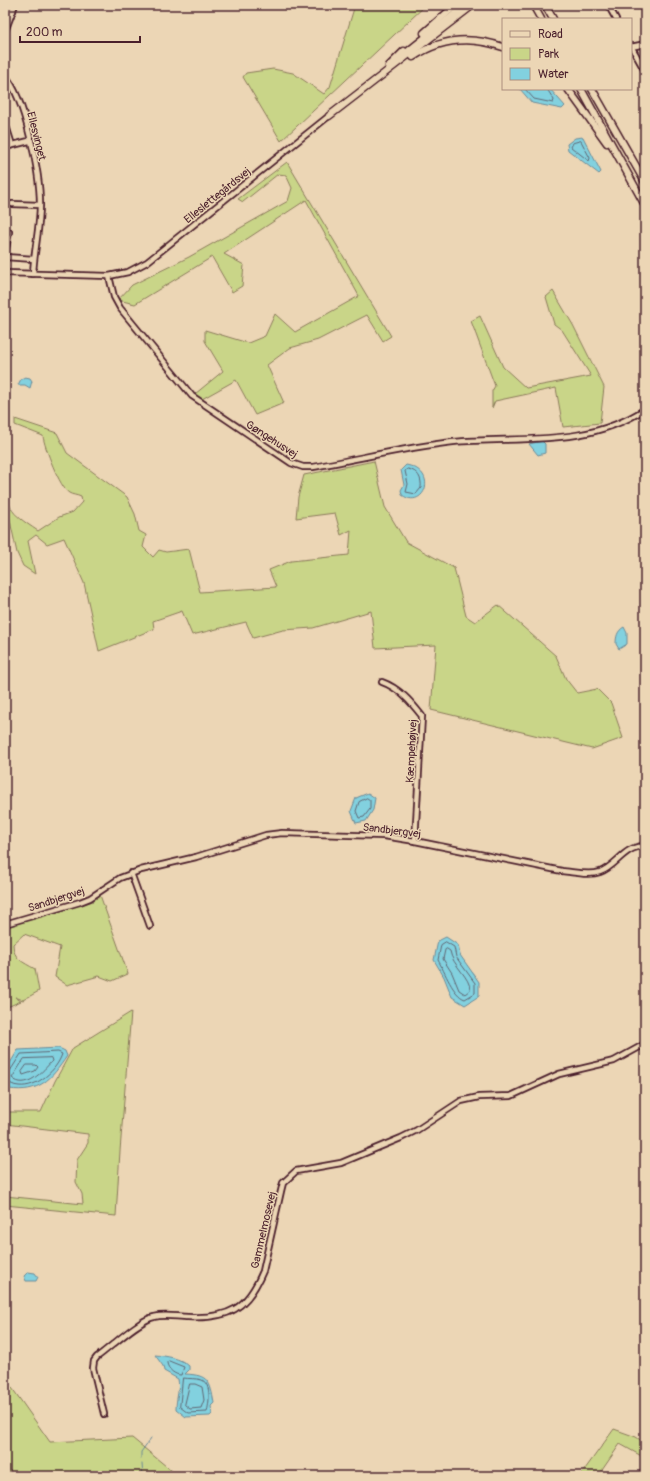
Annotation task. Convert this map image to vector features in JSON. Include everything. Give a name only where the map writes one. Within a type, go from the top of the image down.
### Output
[{"type":"highway","points":[[389,66],[396,58],[456,5]]},
{"type":"highway","points":[[329,116],[466,5]]},
{"type":"highway","points":[[329,116],[373,84],[473,5]]},
{"type":"highway","points":[[533,5],[540,18]]},
{"type":"highway","points":[[545,5],[552,18]]},
{"type":"highway","points":[[373,84],[420,53],[440,44],[465,40],[478,40],[502,47]]},
{"type":"highway","points":[[569,90],[618,158]]},
{"type":"highway","points":[[582,90],[645,205]]},
{"type":"highway","points":[[593,90],[645,182]]},
{"type":"street","points":[[5,30],[15,5]]},
{"type":"street","points":[[608,5],[615,18]]},
{"type":"street","points":[[5,7],[13,11]]},
{"type":"street","points":[[632,47],[645,44]]},
{"type":"street","points":[[632,49],[645,71]]},
{"type":"street","name":"Ellesvinget","points":[[5,76],[13,86],[19,100],[30,141],[38,182],[40,205],[33,274]]},
{"type":"street","name":"Elleslettegårdsvej","points":[[109,276],[135,269],[152,258],[329,116]]},
{"type":"street","points":[[5,127],[12,146]]},
{"type":"street","points":[[5,148],[30,141]]},
{"type":"street","points":[[12,204],[40,205]]},
{"type":"street","points":[[5,254],[9,232]]},
{"type":"street","points":[[5,257],[34,259]]},
{"type":"street","points":[[5,273],[109,276]]},
{"type":"street","name":"Gøngehusvej","points":[[109,276],[114,297],[120,308],[192,396],[291,463],[302,467],[313,467],[453,442],[579,436],[611,427],[645,409]]},
{"type":"street","name":"Kæmpehøjvej","points":[[382,682],[390,685],[408,699],[422,716],[415,841]]},
{"type":"street","name":"Sandbjergvej","points":[[5,924],[80,902],[131,873],[196,857],[271,834],[346,834],[415,841],[562,871],[587,873],[600,872],[626,852],[636,847],[645,846]]},
{"type":"street","points":[[131,873],[150,926]]},
{"type":"street","name":"Gammelmosevej","points":[[104,1414],[93,1368],[94,1361],[97,1357],[147,1319],[162,1316],[197,1318],[236,1310],[246,1301],[263,1270],[283,1183],[296,1171],[341,1163],[401,1138],[417,1130],[461,1101],[479,1097],[511,1096],[559,1074],[614,1061],[645,1044]]},
{"type":"green space","points":[[355,5],[426,5],[281,141],[243,77],[246,73],[273,69],[293,73],[324,94],[330,87]]},
{"type":"green space","points":[[287,162],[391,336],[383,341],[367,315],[318,340],[290,348],[267,365],[284,403],[255,415],[236,380],[202,399],[195,394],[223,371],[205,341],[205,330],[248,343],[265,336],[275,314],[295,332],[359,296],[306,200],[224,254],[244,265],[242,286],[232,292],[212,257],[135,304],[118,300],[132,285],[189,257],[288,201],[292,188],[286,175],[278,174],[243,202],[238,199]]},
{"type":"green space","points":[[553,291],[573,325],[604,387],[600,423],[563,427],[556,388],[495,401],[492,408],[492,391],[495,386],[471,321],[480,316],[503,367],[526,388],[591,376],[562,330],[554,324],[546,297]]},
{"type":"green space","points":[[15,419],[57,433],[67,453],[127,497],[135,514],[139,531],[146,535],[143,547],[153,557],[159,550],[166,552],[189,549],[200,592],[276,587],[269,570],[291,561],[349,555],[351,530],[341,535],[335,513],[296,518],[298,497],[304,475],[374,461],[385,507],[406,542],[454,568],[466,616],[475,622],[498,605],[556,656],[566,679],[577,693],[597,689],[611,703],[623,738],[592,749],[431,710],[436,645],[375,648],[371,611],[313,628],[283,630],[253,638],[246,622],[192,635],[182,611],[153,621],[154,629],[99,651],[84,583],[64,538],[47,544],[36,535],[28,541],[35,574],[23,566],[17,553],[9,516],[5,512],[5,472],[7,472],[8,502],[11,508],[20,519],[38,531],[59,517],[73,512],[82,502],[81,497],[65,490],[49,457],[43,436],[15,425]]},
{"type":"green space","points":[[100,895],[128,974],[112,981],[99,976],[67,985],[55,977],[60,947],[24,934],[13,944],[13,949],[20,960],[35,969],[39,991],[23,1000],[15,997],[21,1001],[5,1008],[5,927],[93,901]]},
{"type":"green space","points":[[131,1012],[116,1216],[5,1205],[5,1196],[83,1204],[82,1194],[76,1182],[77,1160],[88,1143],[88,1134],[5,1124],[5,1112],[41,1112],[55,1081],[73,1048]]},
{"type":"green space","points":[[5,1378],[50,1442],[132,1438],[178,1476],[5,1476]]},
{"type":"green space","points":[[614,1429],[636,1437],[645,1443],[645,1458],[620,1444],[598,1476],[580,1476]]},
{"type":"water","points":[[521,90],[551,90],[565,106],[562,109],[532,103]]},
{"type":"water","points":[[583,137],[601,172],[599,174],[568,150],[567,144],[575,138]]},
{"type":"water","points":[[25,377],[30,378],[32,381],[30,388],[25,385],[18,385],[21,379]]},
{"type":"water","points":[[542,441],[545,444],[545,453],[538,455],[529,444]]},
{"type":"water","points":[[406,465],[423,474],[425,488],[422,494],[417,498],[410,499],[402,495],[401,490],[404,485],[401,470]]},
{"type":"water","points":[[624,627],[627,633],[627,644],[619,649],[616,644],[618,632]]},
{"type":"water","points":[[368,793],[375,798],[373,810],[366,821],[356,823],[351,811],[356,798]]},
{"type":"water","points":[[446,937],[458,945],[460,955],[479,982],[479,996],[465,1005],[452,997],[444,977],[434,960],[438,941]]},
{"type":"water","points":[[59,1048],[65,1051],[67,1056],[50,1078],[43,1083],[36,1087],[19,1090],[9,1089],[5,1084],[7,1068],[18,1050]]},
{"type":"water","points":[[28,1272],[35,1273],[38,1277],[36,1281],[26,1281],[24,1276]]},
{"type":"water","points":[[155,1355],[178,1359],[186,1363],[189,1366],[189,1370],[185,1374],[199,1376],[207,1381],[211,1389],[214,1403],[211,1406],[212,1414],[210,1416],[186,1417],[176,1409],[179,1386],[178,1379],[164,1371],[163,1366]]},
{"type":"waterway","points":[[141,1459],[141,1452],[151,1438]]},
{"type":"waterway","points":[[142,1464],[143,1476]]}]
